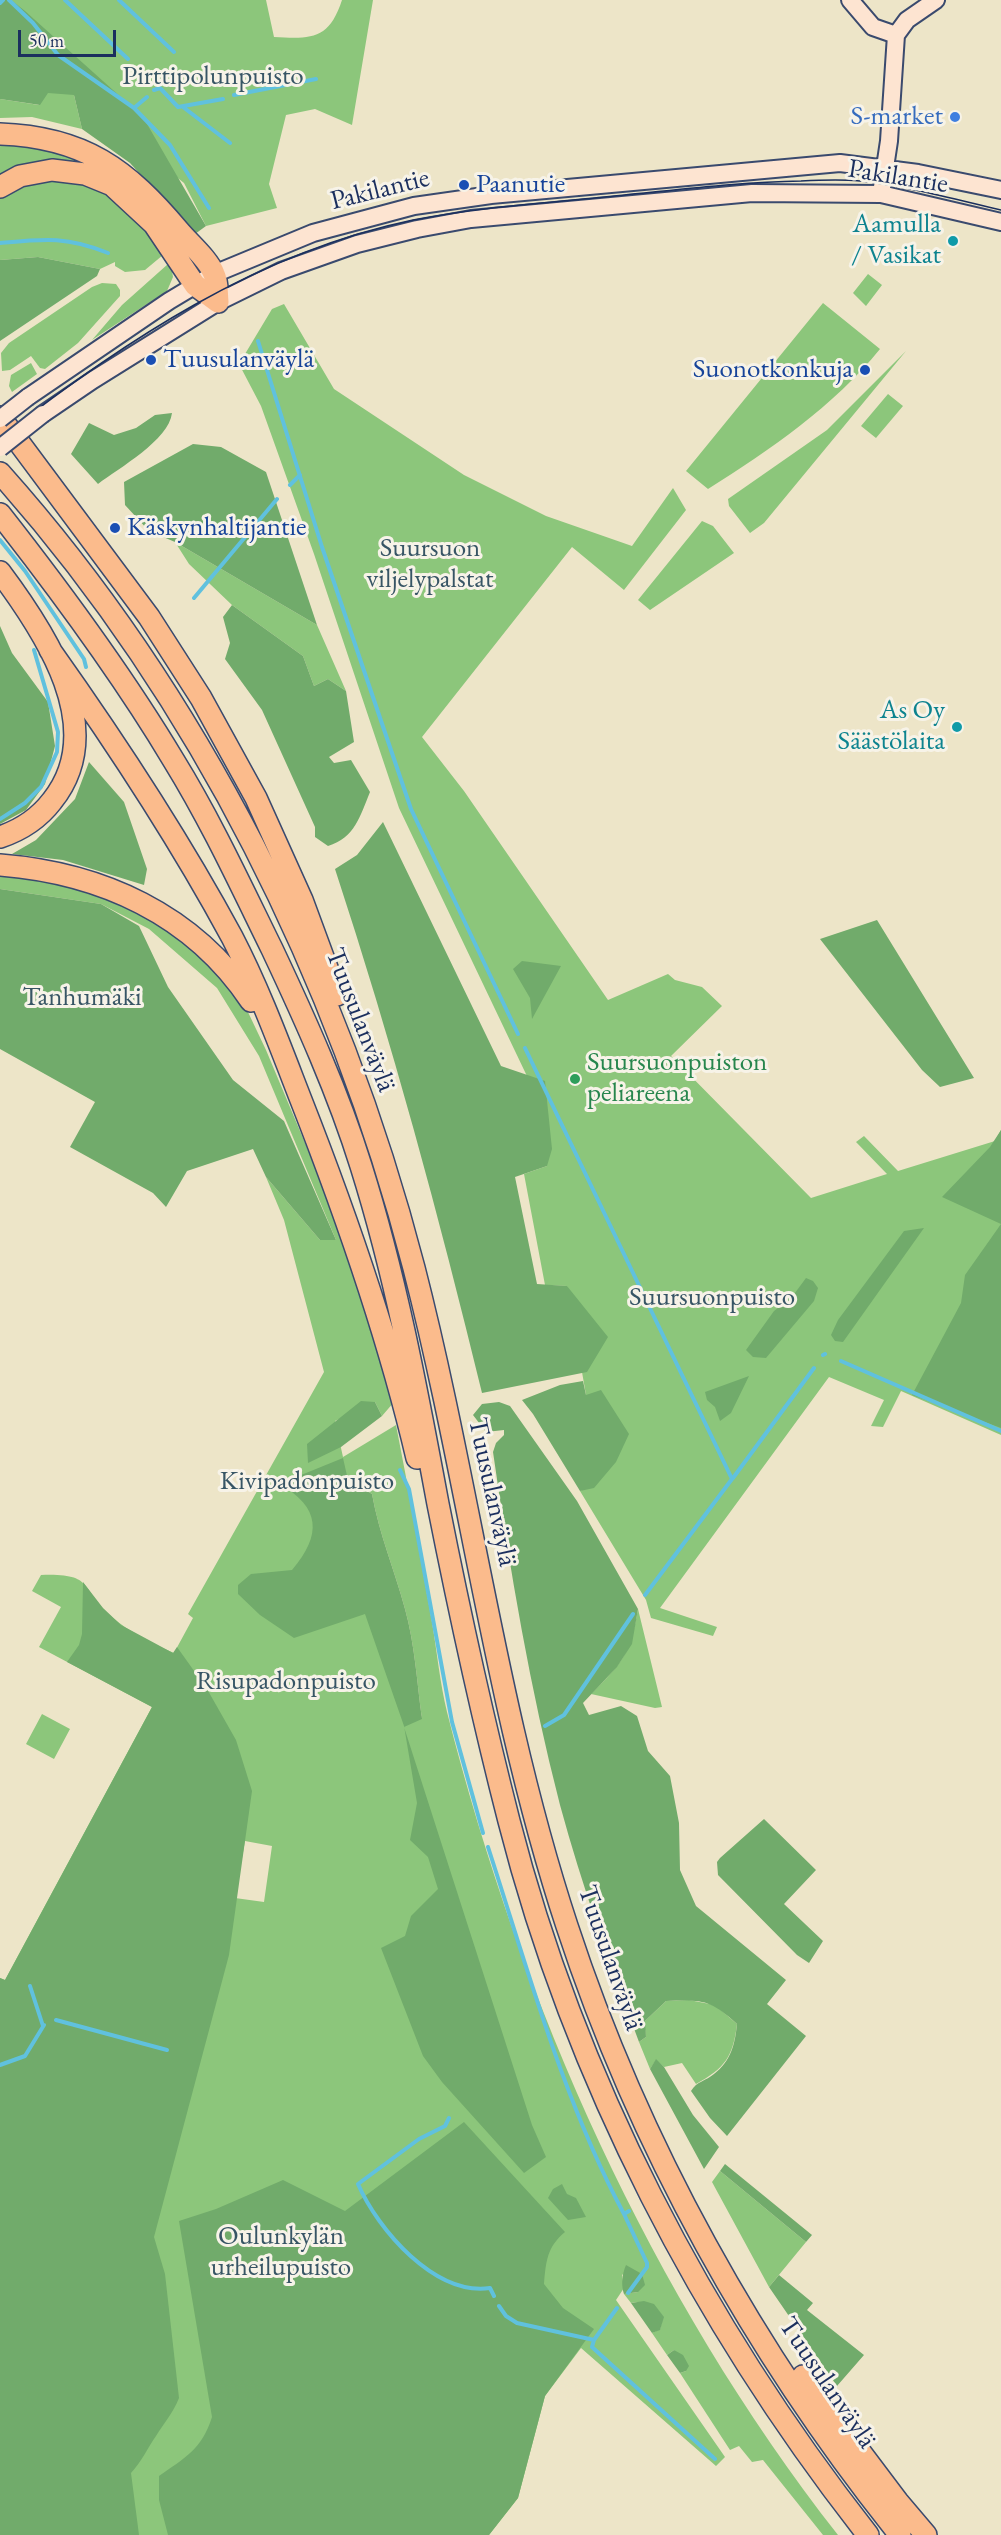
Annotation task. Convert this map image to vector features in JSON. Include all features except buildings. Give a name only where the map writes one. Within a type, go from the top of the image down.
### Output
[{"type":"highway","points":[[0,134],[54,140],[105,162],[151,198],[214,274],[218,302]]},
{"type":"highway","points":[[0,187],[20,176],[44,171],[69,171],[98,178],[124,194],[154,224],[195,285],[218,302]]},
{"type":"highway","points":[[2,418],[149,617],[206,706],[256,798],[302,900],[357,1050],[382,1158]]},
{"type":"highway","name":"Tuusulanväylä","points":[[0,473],[93,590],[141,655],[200,747],[252,845],[320,986],[382,1158],[430,1337],[514,1738],[571,1937],[614,2052],[648,2129],[714,2259],[777,2365],[830,2442],[900,2535]]},
{"type":"highway","name":"Tuusulanväylä","points":[[0,514],[58,588],[119,674],[176,764],[229,861],[295,998],[361,1165],[411,1365],[452,1568],[509,1820],[542,1936],[590,2063],[637,2167],[692,2273],[756,2380],[808,2457],[868,2535]]},
{"type":"highway","points":[[0,572],[20,599],[50,650],[108,732],[177,840],[233,939],[283,1053],[364,1271],[397,1374],[432,1523],[452,1568]]},
{"type":"highway","points":[[0,837],[23,827],[38,817],[58,794],[70,769],[75,749],[72,709],[50,650]]},
{"type":"highway","points":[[0,865],[59,873],[98,885],[134,898],[169,919],[222,964],[249,998],[283,1053]]},
{"type":"highway","points":[[714,2259],[757,2309],[818,2398],[926,2535]]},
{"type":"main road","points":[[850,0],[873,27],[896,35]]},
{"type":"main road","points":[[881,194],[896,35],[908,20],[936,0]]},
{"type":"main road","name":"Pakilantie","points":[[2,418],[74,364],[214,274],[313,233],[441,201],[817,164],[852,163],[885,167],[1001,190]]},
{"type":"main road","name":"Pakilantie","points":[[0,448],[43,414],[93,380],[218,302],[280,271],[320,256],[388,236],[444,224],[752,193],[881,194],[1001,222]]},
{"type":"green space","name":"Pirttipolunpuisto","points":[[0,0],[266,0],[274,37],[298,38],[308,37],[325,30],[337,13],[342,0],[373,0],[352,125],[315,109],[286,115],[269,184],[277,208],[206,226],[184,183],[74,95],[82,129],[32,117],[0,118],[0,99],[39,105]]},
{"type":"green space","points":[[0,0],[11,0],[25,11],[143,117],[206,226],[195,234],[130,163],[82,129],[74,95],[48,93],[40,105],[0,99]]},
{"type":"green space","points":[[0,142],[30,144],[97,165],[0,179]]},
{"type":"green space","points":[[70,180],[103,189],[135,215],[163,255],[145,270],[125,272],[115,266],[115,262],[100,269],[38,257],[0,260],[0,197],[34,181]]},
{"type":"green space","points":[[38,257],[100,269],[97,276],[0,341],[0,260]]},
{"type":"green space","points":[[168,264],[171,265],[173,277],[167,291],[92,340],[122,305]]},
{"type":"green space","points":[[868,274],[882,285],[866,306],[853,293]]},
{"type":"green space","points":[[102,283],[116,284],[120,290],[120,296],[78,343],[45,369],[40,368],[31,356],[10,370],[2,371],[1,353],[9,343],[92,287]]},
{"type":"green space","points":[[823,303],[880,349],[842,390],[800,426],[708,489],[686,471]]},
{"type":"green space","name":"Suursuonpuisto","points":[[284,304],[334,389],[464,475],[546,516],[632,546],[673,488],[686,510],[624,590],[572,547],[422,737],[464,791],[608,1000],[668,974],[675,980],[702,987],[722,1006],[671,1056],[811,1198],[887,1174],[856,1142],[864,1136],[898,1171],[995,1141],[1001,1130],[1001,1435],[901,1391],[883,1427],[871,1426],[884,1400],[829,1377],[660,1608],[717,1627],[713,1636],[651,1618],[646,1600],[580,1491],[584,1489],[586,1395],[567,1286],[545,1285],[524,1174],[547,1166],[536,1095],[399,808],[314,554],[261,406],[239,364],[272,309]]},
{"type":"green space","points":[[906,351],[764,523],[750,533],[729,506],[728,499],[827,430]]},
{"type":"green space","points":[[31,363],[37,374],[12,392],[9,386],[11,375]]},
{"type":"green space","points":[[888,394],[903,406],[876,438],[861,426]]},
{"type":"green space","points":[[172,413],[169,423],[153,443],[98,484],[71,454],[89,423],[114,435],[136,428],[155,415]]},
{"type":"green space","points":[[193,444],[221,447],[266,472],[317,625],[175,542],[149,531],[125,505],[124,482]]},
{"type":"green space","points":[[702,521],[713,526],[734,553],[650,610],[638,600]]},
{"type":"green space","points":[[175,542],[317,625],[346,691],[328,679],[314,686],[303,656],[232,605],[189,564]]},
{"type":"green space","points":[[232,605],[303,656],[314,686],[328,679],[346,691],[354,742],[329,757],[334,763],[351,760],[370,792],[351,832],[345,838],[328,846],[315,837],[315,827],[262,710],[225,659],[230,643],[223,617]]},
{"type":"green space","points":[[0,626],[12,653],[48,702],[55,746],[45,784],[26,810],[0,824]]},
{"type":"green space","points":[[89,762],[124,802],[147,869],[144,885],[63,860],[12,854],[36,840],[75,799]]},
{"type":"green space","points":[[383,822],[501,1066],[545,1081],[552,1149],[547,1166],[515,1177],[537,1284],[567,1286],[608,1337],[587,1372],[482,1393],[414,1129],[335,869],[357,855]]},
{"type":"green space","name":"Oulunkylän urheilupuisto","points":[[0,873],[74,886],[143,912],[185,941],[221,976],[247,1010],[339,1224],[394,1402],[382,1416],[375,1402],[335,1421],[343,1457],[396,1425],[447,1712],[478,1822],[513,1931],[554,2038],[600,2144],[651,2246],[708,2346],[770,2443],[838,2535],[823,2535],[763,2460],[752,2462],[739,2446],[730,2450],[680,2373],[686,2371],[674,2350],[667,2355],[652,2333],[660,2329],[663,2317],[657,2308],[650,2304],[631,2303],[624,2294],[638,2292],[622,2274],[624,2288],[616,2300],[725,2457],[716,2466],[581,2348],[545,2396],[518,2498],[489,2535],[0,2535],[0,1978],[5,1980],[152,1707],[39,1647],[61,1607],[32,1591],[41,1575],[58,1575],[79,1580],[102,1607],[119,1622],[174,1653],[193,1618],[188,1614],[324,1372],[284,1220],[266,1177],[320,1240],[336,1240],[259,1056],[217,988],[149,929],[101,904],[0,889]],"holes":[[[357,1485],[372,1494],[405,1609],[422,1719]],[[245,1841],[272,1846],[264,1902],[235,1898]]]},
{"type":"green space","name":"Tanhumäki","points":[[0,889],[101,904],[139,926],[168,987],[233,1080],[284,1121],[336,1240],[320,1240],[266,1177],[253,1149],[187,1171],[166,1207],[153,1193],[70,1147],[95,1102],[0,1049]]},
{"type":"green space","points":[[877,920],[974,1078],[940,1087],[922,1070],[820,939]]},
{"type":"green space","points":[[522,961],[561,966],[532,1019],[530,998],[513,969]]},
{"type":"green space","points":[[1001,1130],[1001,1224],[942,1197],[990,1147]]},
{"type":"green space","points":[[1001,1224],[1001,1428],[912,1395],[961,1303],[965,1275]]},
{"type":"green space","points":[[924,1228],[843,1342],[835,1341],[831,1335],[838,1320],[904,1231]]},
{"type":"green space","points":[[806,1278],[813,1281],[818,1288],[814,1301],[766,1358],[753,1357],[746,1350],[774,1311],[792,1297]]},
{"type":"green space","points":[[749,1376],[731,1413],[720,1421],[715,1407],[707,1400],[705,1392]]},
{"type":"green space","points":[[583,1381],[586,1395],[601,1390],[629,1434],[616,1462],[594,1488],[580,1491],[522,1400],[560,1385]]},
{"type":"green space","points":[[361,1401],[375,1402],[382,1416],[341,1447],[308,1463],[307,1444]]},
{"type":"green space","points":[[499,1402],[510,1406],[577,1501],[638,1609],[632,1644],[617,1667],[583,1703],[589,1715],[621,1706],[637,1716],[648,1751],[670,1776],[679,1823],[680,1870],[696,1906],[786,1980],[767,2004],[806,2036],[727,2136],[710,2118],[691,2091],[724,2064],[733,2045],[737,2024],[712,2005],[697,2001],[666,2001],[645,2021],[646,2037],[639,2042],[578,1865],[549,1761],[514,1585],[493,1452],[496,1443],[504,1435],[504,1430],[486,1432],[473,1415],[482,1404]]},
{"type":"green space","name":"Kivipadonpuisto","points":[[343,1458],[348,1480],[372,1494],[408,1623],[422,1719],[404,1727],[365,1614],[294,1638],[260,1615],[238,1594],[238,1585],[251,1574],[292,1570],[309,1545],[312,1522],[309,1512],[303,1502],[279,1484]]},
{"type":"green space","points":[[83,1582],[103,1608],[121,1625],[173,1653],[177,1647],[207,1689],[236,1740],[252,1791],[229,1955],[154,2237],[165,2274],[179,2398],[131,2473],[139,2535],[0,2535],[0,1978],[5,1980],[152,1707],[67,1662],[79,1645],[82,1634]]},
{"type":"green space","points":[[638,1609],[662,1707],[655,1708],[591,1694],[611,1674],[624,1656],[632,1637]]},
{"type":"green space","points":[[42,1714],[70,1729],[54,1759],[26,1744]]},
{"type":"green space","points":[[404,1728],[532,2125],[546,2157],[524,2173],[442,2082],[423,2056],[381,1948],[405,1936],[411,1916],[438,1889],[428,1857],[410,1840],[417,1803]]},
{"type":"green space","points":[[764,1819],[816,1870],[784,1904],[823,1941],[809,1963],[797,1955],[718,1875],[717,1862],[720,1858]]},
{"type":"green space","points":[[689,2000],[715,2005],[737,2024],[733,2045],[726,2060],[714,2073],[696,2084],[682,2063],[664,2067],[656,2060],[650,2069],[639,2042],[646,2037],[644,2022],[666,2001]]},
{"type":"green space","points":[[656,2059],[664,2067],[693,2115],[719,2147],[704,2169],[650,2069]]},
{"type":"green space","points":[[464,2122],[565,2232],[554,2243],[548,2255],[544,2284],[563,2308],[594,2329],[545,2396],[518,2498],[489,2535],[168,2535],[159,2500],[159,2476],[192,2452],[203,2437],[212,2417],[179,2221],[216,2209],[283,2180],[345,2211]]},
{"type":"green space","points":[[725,2164],[812,2235],[806,2242],[720,2171]]},
{"type":"green space","points":[[720,2171],[806,2242],[769,2287],[712,2182]]},
{"type":"green space","points":[[562,2184],[567,2194],[576,2198],[586,2217],[568,2220],[548,2198],[553,2189]]},
{"type":"green space","points":[[626,2265],[642,2274],[645,2285],[638,2292],[624,2294],[622,2280]]},
{"type":"green space","points":[[779,2275],[813,2303],[807,2310],[864,2355],[837,2386],[769,2287]]},
{"type":"green space","points":[[644,2301],[654,2304],[664,2317],[660,2330],[652,2333],[631,2303]]},
{"type":"green space","points":[[674,2350],[683,2355],[689,2366],[686,2371],[680,2373],[667,2355]]},
{"type":"waterway","points":[[0,3],[3,0]]},
{"type":"waterway","points":[[9,0],[33,23],[58,55],[134,108],[170,145],[209,208]]},
{"type":"waterway","points":[[65,0],[128,59]]},
{"type":"waterway","points":[[119,0],[174,52]]},
{"type":"waterway","points":[[234,95],[316,79]]},
{"type":"waterway","points":[[154,90],[160,88],[178,107],[223,99]]},
{"type":"waterway","points":[[134,108],[147,97]]},
{"type":"waterway","points":[[183,107],[230,143]]},
{"type":"waterway","points":[[0,243],[30,240],[67,241],[108,253]]},
{"type":"waterway","points":[[258,341],[322,547],[411,809],[518,1034]]},
{"type":"waterway","points":[[290,485],[300,475]]},
{"type":"waterway","points":[[194,598],[277,499]]},
{"type":"waterway","points":[[0,540],[25,571],[84,659],[86,667]]},
{"type":"waterway","points":[[0,819],[25,803],[41,787],[57,752],[58,732],[34,650]]},
{"type":"waterway","points":[[525,1048],[732,1479],[645,1595]]},
{"type":"waterway","points":[[841,1361],[1001,1431]]},
{"type":"waterway","points":[[733,1478],[814,1368]]},
{"type":"waterway","points":[[400,1470],[409,1489],[452,1722],[483,1833]]},
{"type":"waterway","points":[[545,1726],[564,1715],[633,1614]]},
{"type":"waterway","points":[[488,1847],[565,2080],[602,2171],[624,2214]]},
{"type":"waterway","points":[[30,1986],[43,2026]]},
{"type":"waterway","points":[[56,2020],[167,2050]]},
{"type":"waterway","points":[[0,2065],[25,2056],[44,2025]]},
{"type":"waterway","points":[[449,2118],[445,2126],[419,2139],[358,2184],[379,2221],[394,2239],[429,2271],[449,2282],[469,2288],[490,2288],[494,2296]]},
{"type":"waterway","points":[[628,2293],[647,2267],[624,2214],[629,2211]]},
{"type":"waterway","points":[[499,2306],[506,2316],[517,2323],[594,2340]]},
{"type":"waterway","points":[[617,2308],[594,2340],[592,2347],[715,2459]]},
{"type":"tram line","points":[[0,438],[94,368],[143,335],[194,305],[300,254],[356,235],[413,220],[488,209],[708,187],[830,180],[895,186],[1001,210]]},
{"type":"place","name":"S-market","points":[[955,117]]},
{"type":"place","name":"Paanutie","points":[[464,185]]},
{"type":"place","name":"Aamulla / Vasikat","points":[[953,241]]},
{"type":"place","name":"Tuusulanväylä","points":[[151,360]]},
{"type":"place","name":"Suonotkonkuja","points":[[865,370]]},
{"type":"place","name":"Käskynhaltijantie","points":[[115,528]]},
{"type":"place","name":"As Oy Säästölaita","points":[[957,727]]},
{"type":"place","name":"Suursuonpuiston peliareena","points":[[575,1079]]},
{"type":"park label","name":"Suursuon viljelypalstat","points":[[430,564]]},
{"type":"park label","name":"Risupadonpuisto","points":[[286,1682]]}]
